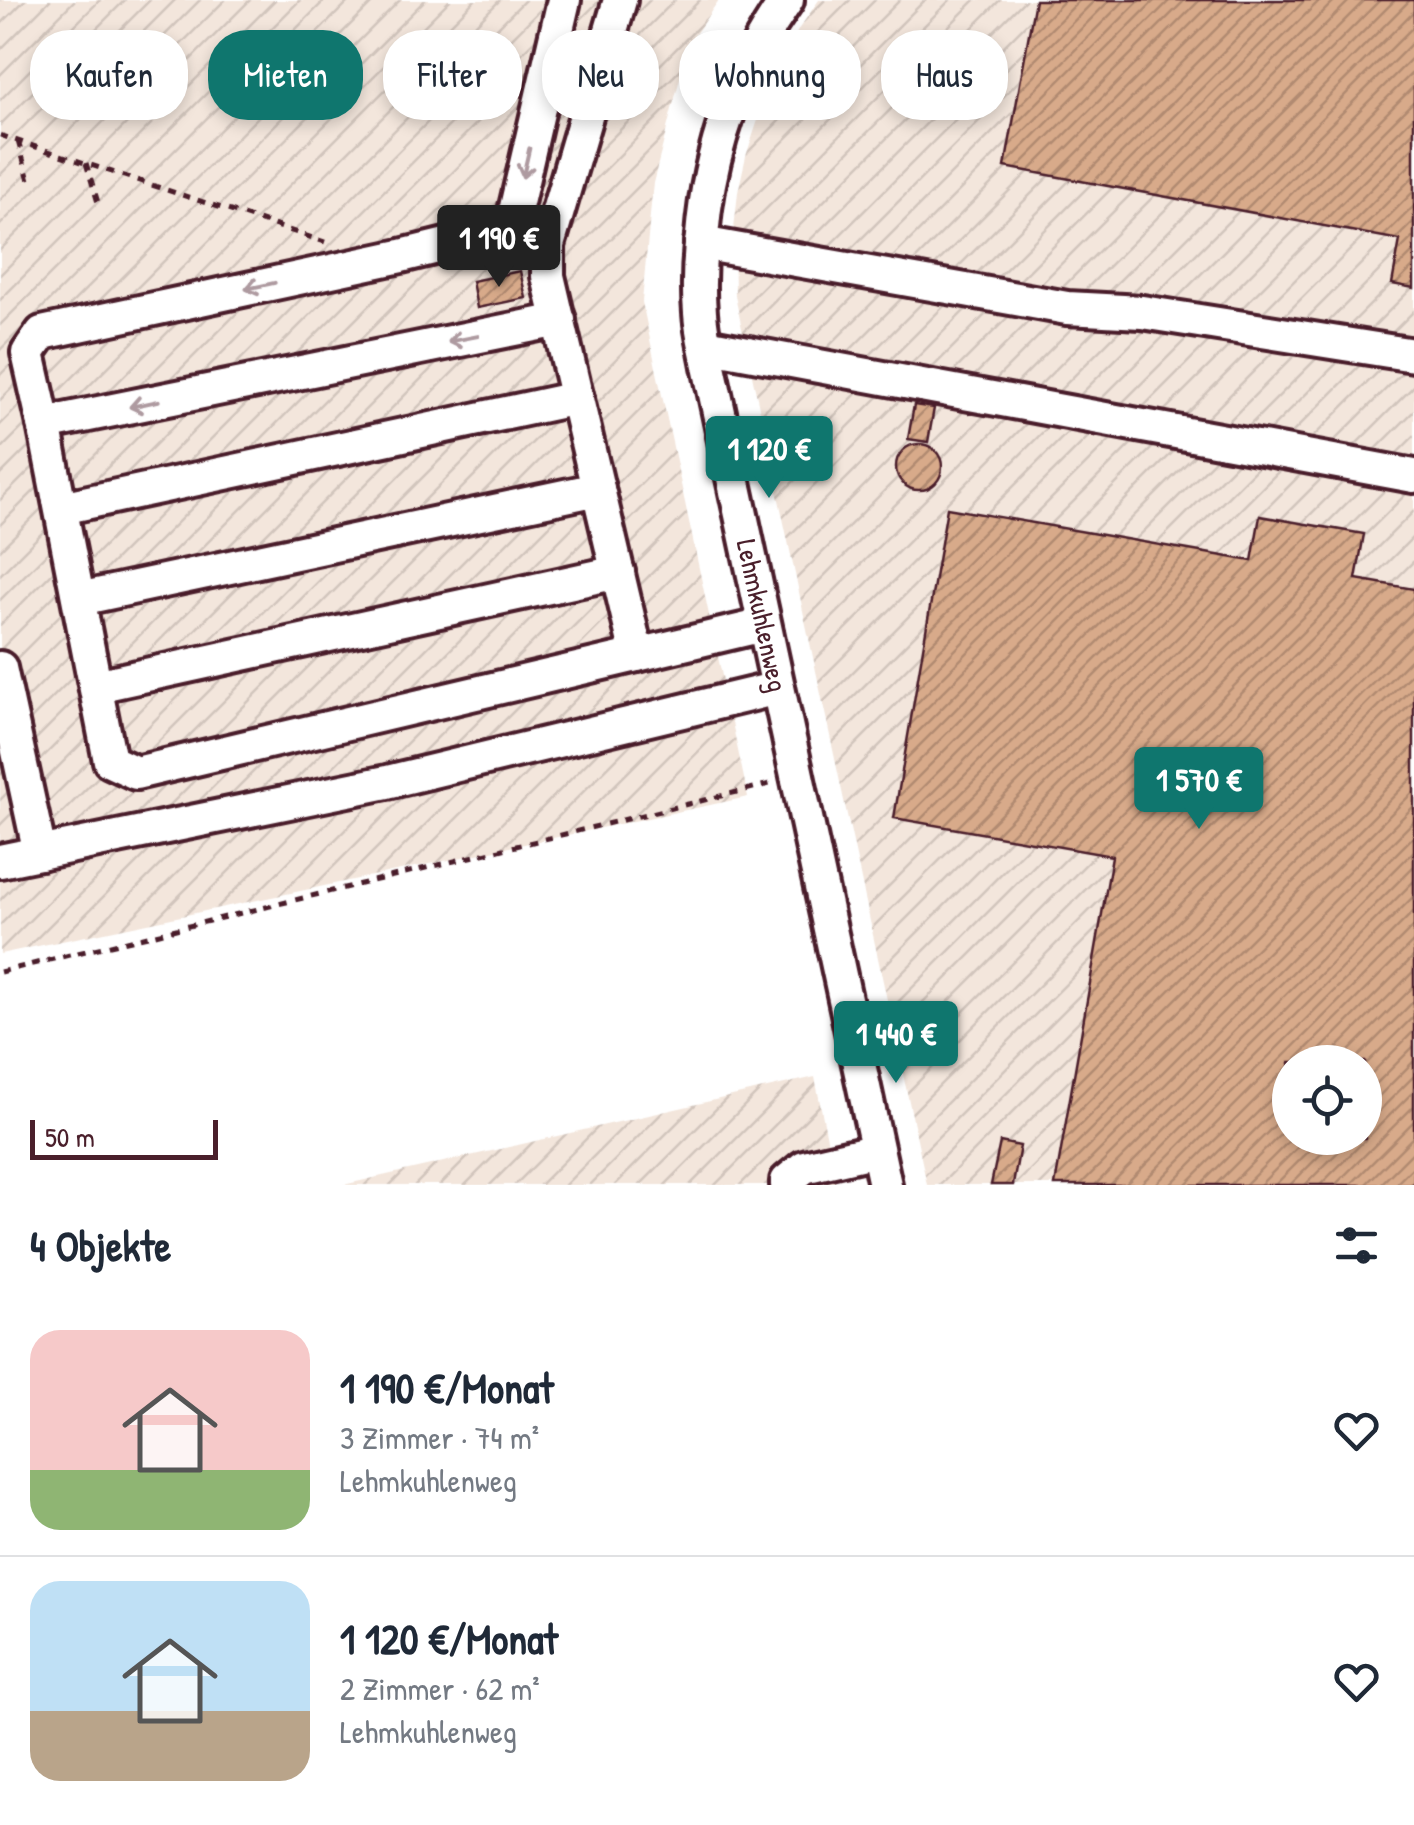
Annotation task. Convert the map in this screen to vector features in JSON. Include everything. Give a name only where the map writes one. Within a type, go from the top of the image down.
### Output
[{"type":"street","points":[[564,0],[511,229],[42,333],[28,354],[110,761],[136,773],[764,625]]},
{"type":"street","points":[[620,0],[548,245],[548,276],[637,656]]},
{"type":"street","name":"Lehmkuhlenweg","points":[[787,0],[744,70],[728,110],[708,185],[701,243],[700,312],[885,1185]]},
{"type":"street","points":[[701,243],[1068,308],[1142,312],[1414,355]]},
{"type":"street","points":[[44,424],[558,320]]},
{"type":"street","points":[[705,345],[1414,476]]},
{"type":"street","points":[[61,508],[577,398]]},
{"type":"street","points":[[78,599],[598,489]]},
{"type":"street","points":[[96,686],[618,572]]},
{"type":"street","points":[[0,668],[40,853]]},
{"type":"street","points":[[0,861],[386,782],[778,688]]},
{"type":"street","points":[[788,1185],[804,1167],[877,1150]]},
{"type":"path","points":[[0,134],[324,242]]},
{"type":"path","points":[[18,140],[29,180]]},
{"type":"path","points":[[86,163],[99,206]]},
{"type":"path","points":[[0,972],[796,778]]},
{"type":"shaded area","points":[[0,0],[719,0],[698,30],[679,30],[679,82],[653,183],[642,302],[748,797],[0,954]]},
{"type":"shaded area","points":[[819,0],[1414,0],[1414,1185],[927,1185],[735,296],[734,229],[746,156],[758,120],[861,120],[861,30],[798,30]]},
{"type":"shaded area","points":[[815,1077],[836,1185],[343,1185]]},
{"type":"building","points":[[1035,0],[1414,0],[1414,288],[1392,284],[1400,240],[1005,167]]},
{"type":"building","points":[[520,271],[526,298],[477,308],[472,281]]},
{"type":"building","points":[[914,405],[934,408],[928,442],[908,439]]},
{"type":"building","points":[[919,444],[935,451],[942,467],[935,483],[919,490],[903,483],[896,467],[903,451]]},
{"type":"building","points":[[947,508],[1252,561],[1260,516],[1364,534],[1356,579],[1414,589],[1414,1185],[1055,1185],[1112,856],[894,818]]},
{"type":"building","points":[[1000,1142],[1020,1146],[1013,1185],[991,1185]]}]
